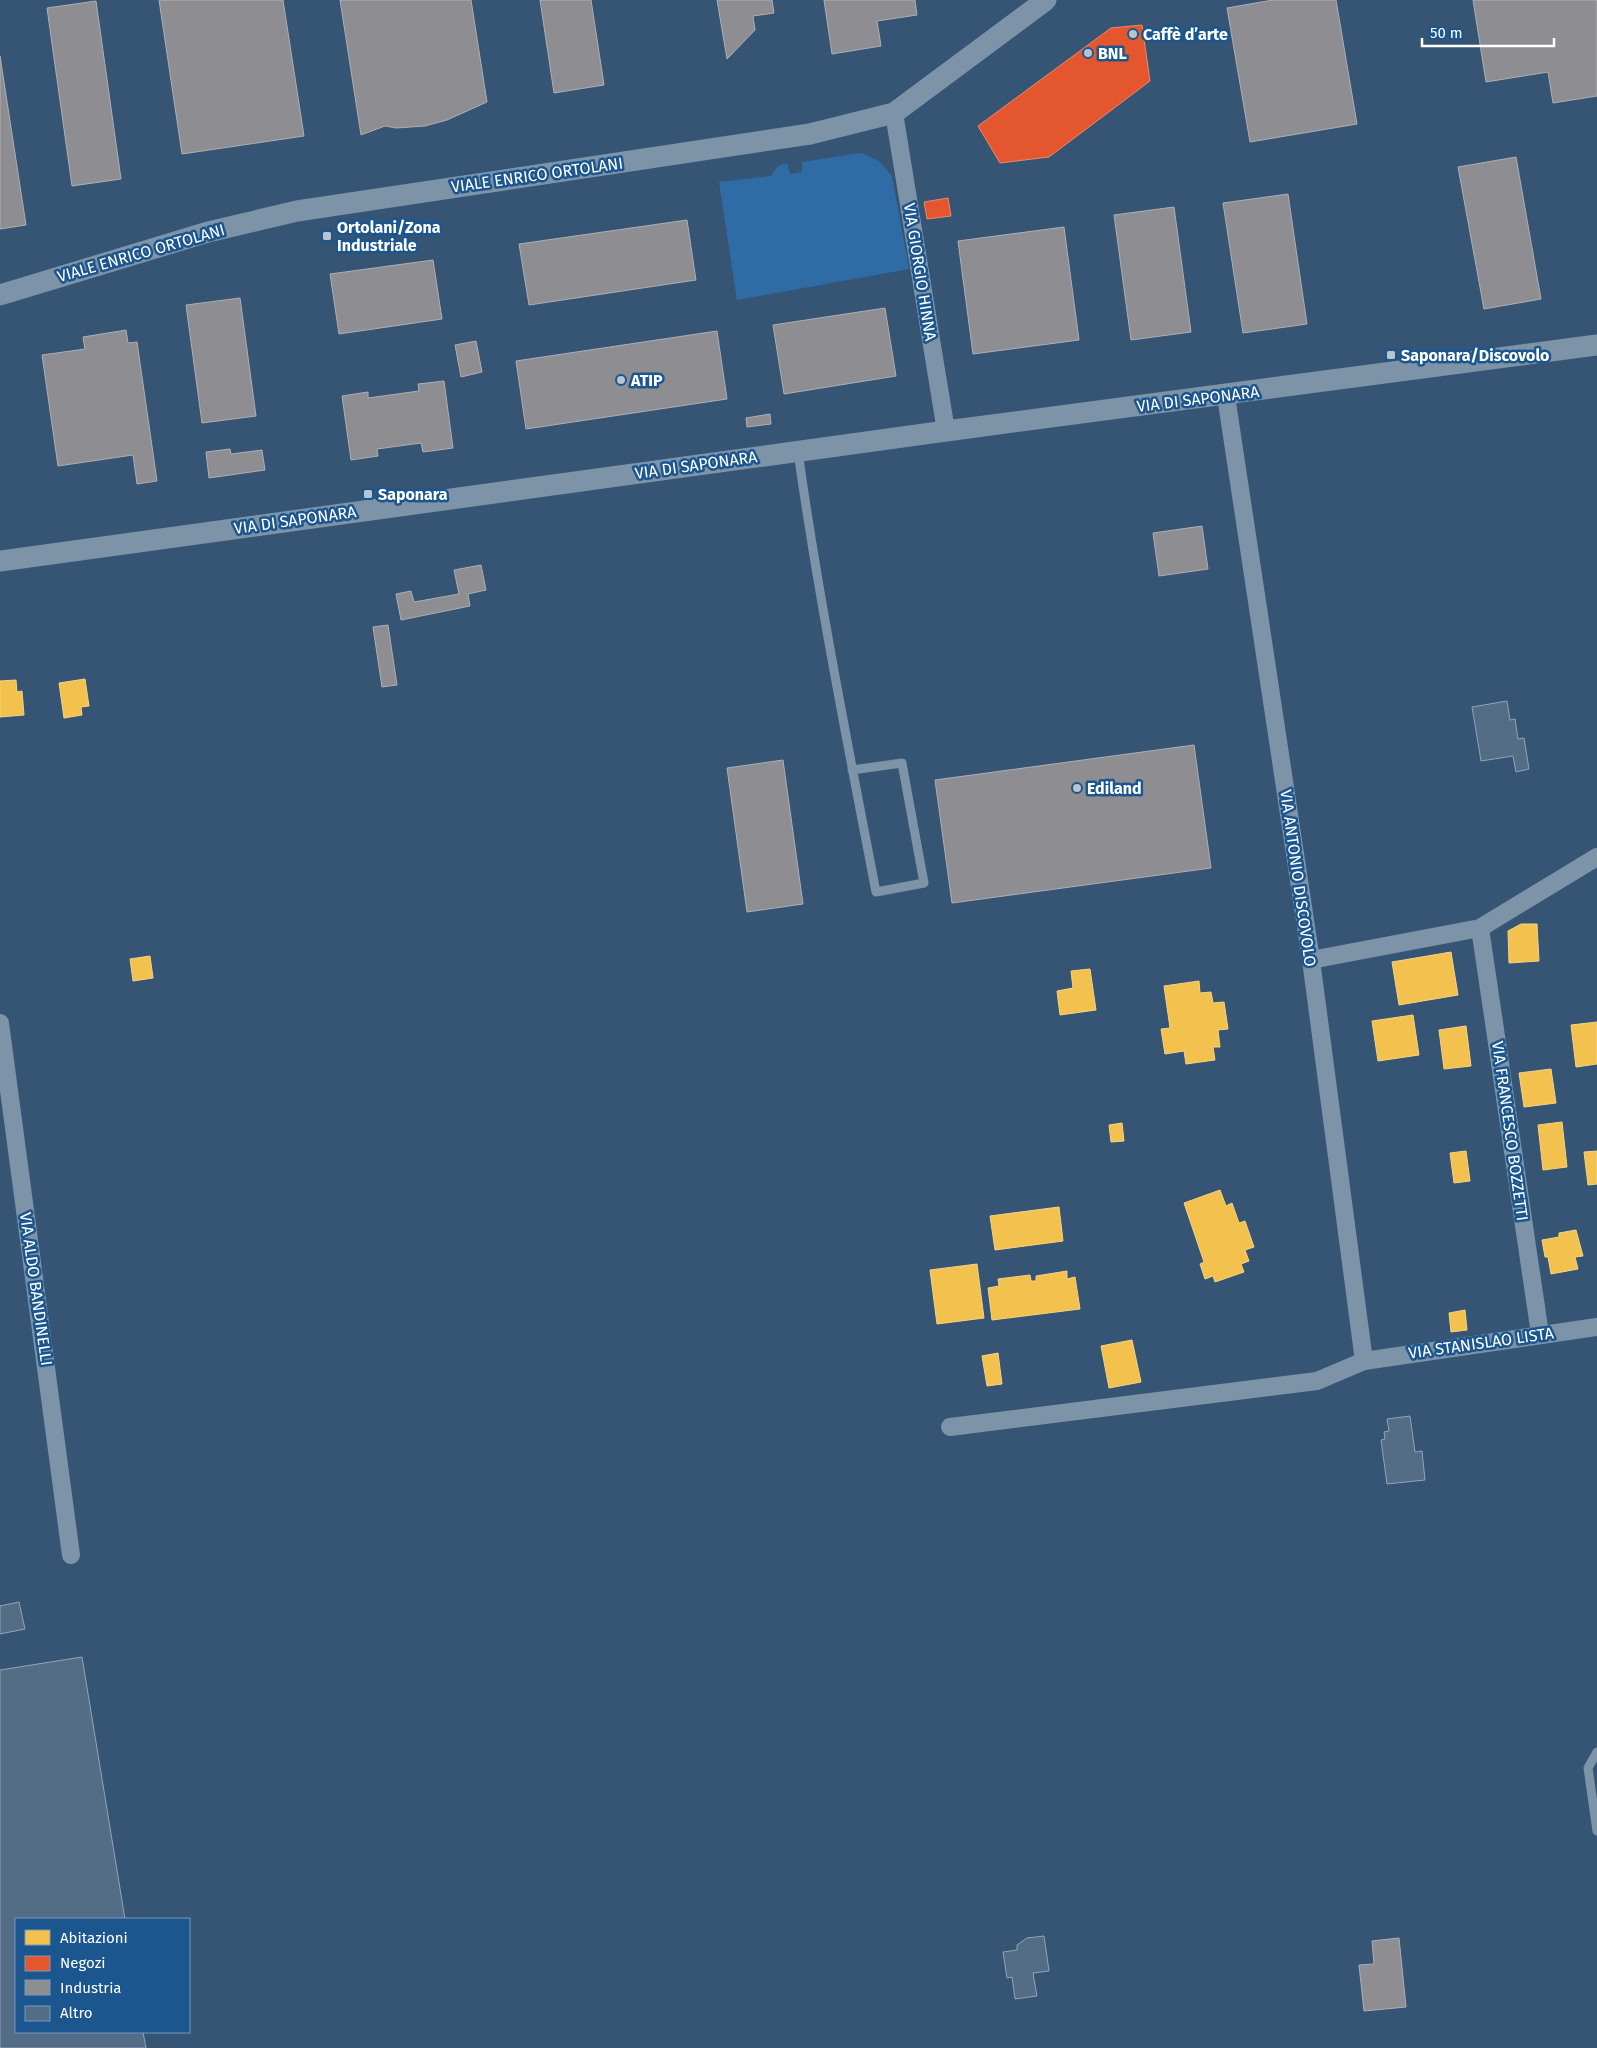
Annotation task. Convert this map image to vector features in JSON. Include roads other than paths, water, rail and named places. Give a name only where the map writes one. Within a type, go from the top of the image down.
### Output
[{"type":"street","name":"VIALE ENRICO ORTOLANI","points":[[0,295],[208,232],[297,211],[810,134],[894,114],[1046,0]]},
{"type":"street","name":"VIA GIORGIO HINNA","points":[[894,114],[946,431]]},
{"type":"street","name":"VIA DI SAPONARA","points":[[0,560],[946,431],[1226,396],[1597,345]]},
{"type":"street","name":"VIA ANTONIO DISCOVOLO","points":[[1226,396],[1311,960],[1364,1361]]},
{"type":"street","points":[[1311,960],[1480,928],[1597,857]]},
{"type":"street","name":"VIA FRANCESCO BOZZETTI","points":[[1480,928],[1540,1334]]},
{"type":"street","name":"VIA ALDO BANDINELLI","points":[[0,1023],[71,1555]]},
{"type":"street","name":"VIA STANISLAO LISTA","points":[[950,1427],[1318,1381],[1364,1361],[1597,1327]]},
{"type":"lane","points":[[798,452],[826,635],[852,770],[876,892],[924,884],[902,763],[852,770]]},
{"type":"lane","points":[[1597,1752],[1588,1768],[1597,1831]]},
{"type":"place","name":"Caffè d’arte","points":[[1133,34]]},
{"type":"place","name":"BNL","points":[[1088,53]]},
{"type":"place","name":"Ortolani/Zona Industriale","points":[[327,236]]},
{"type":"place","name":"Saponara/Discovolo","points":[[1391,355]]},
{"type":"place","name":"ATIP","points":[[621,380]]},
{"type":"place","name":"Saponara","points":[[368,494]]},
{"type":"place","name":"Ediland","points":[[1077,788]]}]
